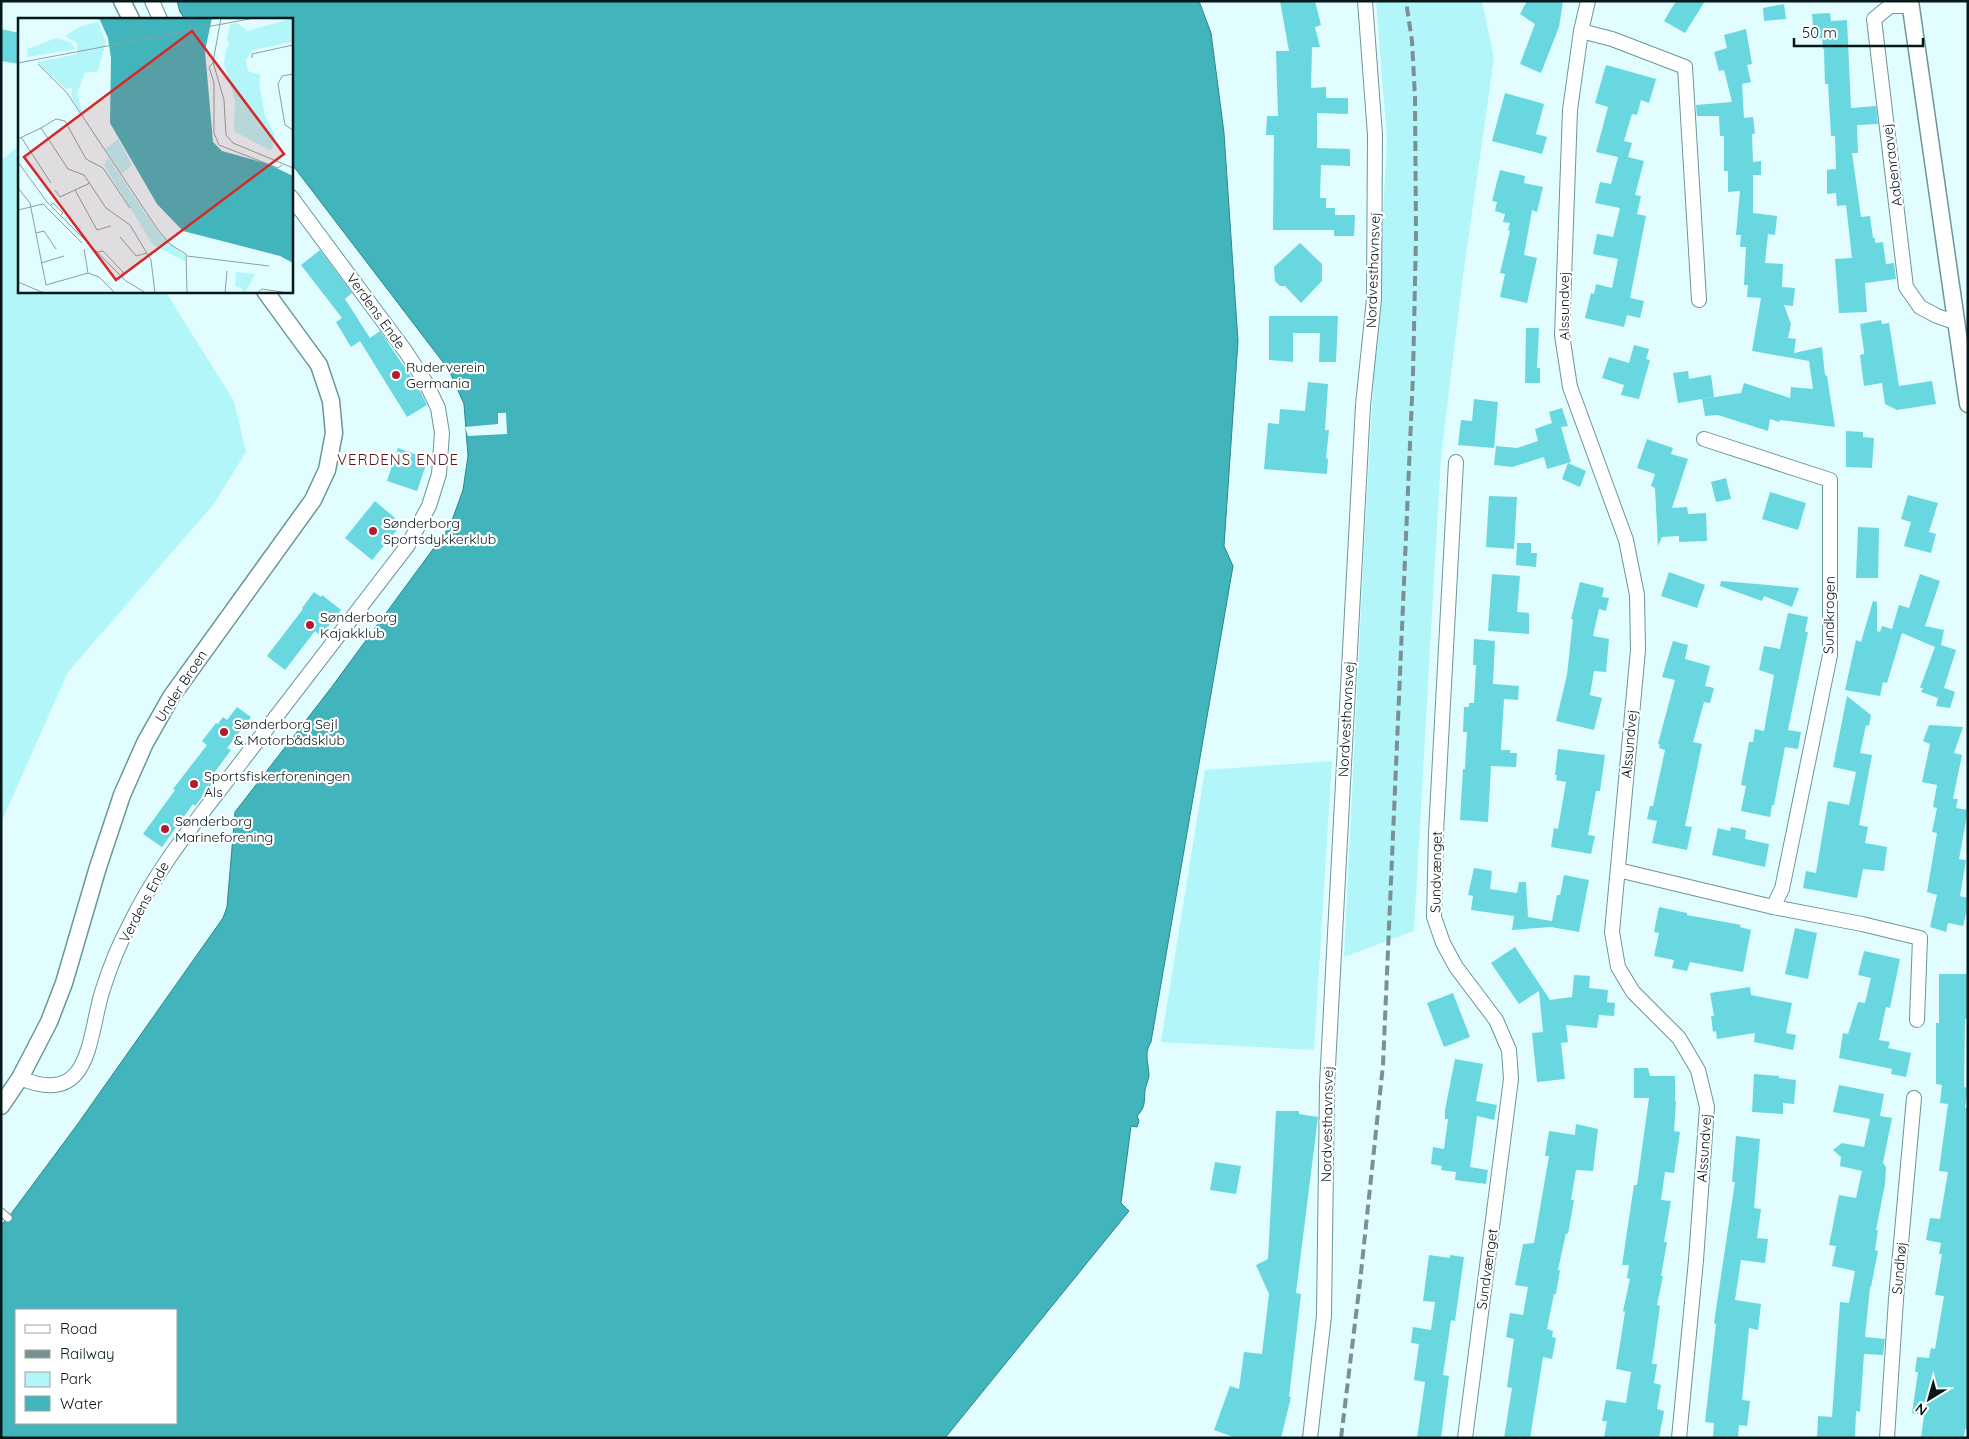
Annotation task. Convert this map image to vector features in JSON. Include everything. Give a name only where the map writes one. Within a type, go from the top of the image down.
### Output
[{"type":"street","points":[[122,1],[130,18]]},
{"type":"street","points":[[152,1],[160,18]]},
{"type":"street","name":"Nordvesthavnsvej","points":[[1310,1438],[1324,1316],[1327,1085],[1363,405],[1374,299],[1375,135],[1365,1]]},
{"type":"street","name":"Alssundvej","points":[[1588,1],[1581,31],[1570,110],[1562,335],[1570,387],[1626,540],[1637,596],[1638,650],[1612,932],[1618,967],[1633,992],[1679,1038],[1698,1070],[1707,1107],[1696,1260],[1679,1438]]},
{"type":"street","name":"Aabenraavej","points":[[1957,323],[1936,316],[1920,307],[1906,288],[1874,18],[1890,6],[1911,3],[1957,323],[1968,404]]},
{"type":"street","points":[[1581,31],[1612,39],[1686,67],[1699,300]]},
{"type":"street","name":"Verdens Ende","points":[[20,1078],[37,1085],[53,1086],[66,1082],[78,1073],[84,1062],[102,992],[128,926],[165,862],[408,545],[429,506],[439,474],[442,433],[438,408],[426,383],[406,352],[292,198]]},
{"type":"street","name":"Under Broen","points":[[1,1106],[20,1078],[49,1022],[64,983],[98,867],[122,795],[145,743],[171,697],[313,500],[326,470],[334,433],[331,401],[318,365],[266,292]]},
{"type":"street","name":"Sundkrogen","points":[[1704,439],[1830,480],[1830,655],[1782,888],[1773,907]]},
{"type":"street","name":"Sundvænget","points":[[1456,462],[1436,833],[1434,917],[1456,967],[1496,1020],[1509,1050],[1511,1079],[1464,1438]]},
{"type":"street","points":[[1618,870],[1773,907],[1862,924],[1920,938],[1917,1020]]},
{"type":"street","name":"Sundhøj","points":[[1887,1438],[1896,1299],[1914,1098]]},
{"type":"lane","points":[[1,1212],[8,1218]]},
{"type":"green space","points":[[1376,1],[1482,1],[1494,58],[1463,276],[1441,457],[1414,931],[1344,957],[1364,548],[1387,140]]},
{"type":"green space","points":[[18,146],[18,292],[166,292],[234,401],[246,452],[213,505],[68,672],[1,823],[1,161]]},
{"type":"green space","points":[[1332,761],[1314,1050],[1161,1042],[1205,770]]},
{"type":"water","points":[[177,1],[1199,1],[1211,33],[1224,133],[1238,341],[1224,546],[1233,566],[1151,1042],[1148,1050],[1149,1076],[1144,1104],[1137,1116],[1139,1121],[1137,1127],[1131,1126],[1121,1203],[1129,1211],[945,1438],[1,1438],[1,1225],[77,1125],[223,918],[227,907],[235,812],[331,688],[450,526],[463,490],[468,456],[464,404],[449,370],[292,164],[292,18],[184,18],[180,12]]},
{"type":"pier","points":[[498,413],[506,413],[507,434],[468,436],[465,427],[498,424]]},
{"type":"building","points":[[1280,1],[1315,1],[1321,25],[1315,27],[1320,47],[1312,47],[1311,88],[1326,87],[1326,98],[1348,98],[1348,114],[1317,113],[1317,148],[1350,149],[1350,166],[1321,165],[1320,198],[1326,198],[1326,208],[1335,208],[1335,215],[1355,215],[1354,236],[1334,236],[1334,230],[1273,230],[1274,135],[1266,135],[1267,116],[1278,116],[1276,51],[1289,51]]},
{"type":"building","points":[[1527,1],[1563,1],[1559,27],[1541,73],[1520,64],[1535,24],[1520,14]]},
{"type":"building","points":[[1676,1],[1705,1],[1685,33],[1664,21]]},
{"type":"building","points":[[1784,4],[1786,19],[1764,21],[1763,8]]},
{"type":"building","points":[[1830,13],[1831,21],[1847,20],[1851,108],[1876,106],[1878,124],[1857,125],[1858,153],[1852,153],[1861,217],[1870,216],[1875,243],[1883,242],[1886,264],[1894,263],[1896,279],[1865,283],[1867,312],[1839,313],[1835,259],[1852,258],[1846,205],[1837,206],[1836,193],[1827,194],[1827,170],[1836,169],[1835,136],[1831,136],[1828,84],[1825,84],[1822,38],[1814,39],[1812,14]]},
{"type":"building","points":[[1,29],[18,33],[18,64],[1,61]]},
{"type":"building","points":[[1746,29],[1752,64],[1747,65],[1751,82],[1742,84],[1744,118],[1753,117],[1755,134],[1752,134],[1753,162],[1761,161],[1761,175],[1753,175],[1753,213],[1777,216],[1775,235],[1768,234],[1765,263],[1783,264],[1782,287],[1795,288],[1793,306],[1784,305],[1791,324],[1788,338],[1796,339],[1794,353],[1822,347],[1825,375],[1827,376],[1835,427],[1780,420],[1779,422],[1770,419],[1768,431],[1718,415],[1705,416],[1702,399],[1741,393],[1744,383],[1790,398],[1791,387],[1813,389],[1809,361],[1752,351],[1761,298],[1747,297],[1748,285],[1744,285],[1746,247],[1740,247],[1741,235],[1736,235],[1740,191],[1728,192],[1728,171],[1724,171],[1724,136],[1720,136],[1719,116],[1697,116],[1696,105],[1732,102],[1724,70],[1719,71],[1714,52],[1727,48],[1724,35]]},
{"type":"building","points":[[1606,65],[1656,79],[1649,103],[1641,100],[1637,115],[1632,114],[1624,141],[1632,143],[1628,157],[1644,161],[1635,195],[1641,196],[1637,214],[1646,216],[1630,298],[1644,301],[1640,318],[1627,315],[1624,327],[1585,318],[1591,293],[1594,294],[1596,284],[1612,288],[1618,259],[1593,254],[1597,234],[1613,237],[1620,208],[1595,203],[1600,182],[1611,184],[1618,157],[1596,152],[1608,107],[1595,103]]},
{"type":"building","points":[[1505,93],[1544,104],[1536,134],[1547,137],[1542,154],[1492,141]]},
{"type":"building","points":[[1500,170],[1525,176],[1524,183],[1543,187],[1537,212],[1532,210],[1524,255],[1537,258],[1527,303],[1500,297],[1505,274],[1500,273],[1510,231],[1508,230],[1510,223],[1503,222],[1505,214],[1495,211],[1497,202],[1492,201]]},
{"type":"building","points":[[1300,243],[1322,264],[1322,281],[1301,303],[1285,286],[1280,286],[1275,281],[1274,267]]},
{"type":"building","name":"Ruderverein Germania","points":[[320,250],[352,293],[345,299],[370,338],[380,331],[418,387],[427,405],[407,417],[360,341],[351,347],[336,322],[342,318],[301,265]]},
{"type":"building","points":[[1269,316],[1338,316],[1336,362],[1319,362],[1320,333],[1293,333],[1293,362],[1269,360]]},
{"type":"building","points":[[1881,320],[1882,324],[1889,323],[1899,386],[1932,381],[1936,404],[1897,410],[1885,404],[1882,383],[1864,386],[1860,355],[1864,354],[1864,351],[1860,324]]},
{"type":"building","points":[[1526,328],[1539,328],[1537,368],[1540,368],[1540,383],[1525,383]]},
{"type":"building","points":[[1634,345],[1649,349],[1646,359],[1650,360],[1639,399],[1621,395],[1624,385],[1602,378],[1609,357],[1629,363]]},
{"type":"building","points":[[1688,371],[1689,379],[1711,375],[1714,397],[1678,403],[1673,373]]},
{"type":"building","points":[[1308,382],[1328,384],[1325,430],[1329,430],[1326,458],[1328,459],[1327,474],[1264,469],[1268,423],[1279,424],[1280,409],[1305,411]]},
{"type":"building","points":[[1474,399],[1498,402],[1494,448],[1458,445],[1461,420],[1472,421]]},
{"type":"building","points":[[1562,408],[1568,426],[1561,427],[1571,462],[1547,469],[1544,457],[1512,467],[1494,465],[1496,446],[1517,448],[1538,441],[1535,429],[1552,423],[1549,412]]},
{"type":"building","points":[[1846,431],[1863,432],[1863,437],[1874,438],[1872,468],[1846,467]]},
{"type":"building","points":[[1647,439],[1673,448],[1671,454],[1688,459],[1672,508],[1687,507],[1688,514],[1706,513],[1707,541],[1679,542],[1679,536],[1662,537],[1658,546],[1655,488],[1651,486],[1655,474],[1637,468]]},
{"type":"building","points":[[398,448],[428,459],[417,491],[387,481]]},
{"type":"building","points":[[1568,463],[1586,471],[1580,487],[1562,479]]},
{"type":"building","points":[[1726,478],[1731,499],[1716,502],[1711,482]]},
{"type":"building","points":[[1770,492],[1806,503],[1798,530],[1762,519]]},
{"type":"building","points":[[1908,495],[1938,503],[1929,532],[1936,534],[1931,553],[1904,546],[1911,522],[1901,519]]},
{"type":"building","points":[[1489,496],[1517,497],[1514,549],[1486,547]]},
{"type":"building","name":"Sønderborg Sportsdykkerklub","points":[[375,501],[402,524],[372,560],[345,538]]},
{"type":"building","points":[[1858,527],[1879,528],[1878,578],[1856,578]]},
{"type":"building","points":[[1517,543],[1531,543],[1531,553],[1537,553],[1536,567],[1516,565]]},
{"type":"building","points":[[1669,572],[1705,585],[1697,608],[1661,596]]},
{"type":"building","points":[[1492,574],[1520,576],[1517,612],[1529,613],[1529,634],[1488,631]]},
{"type":"building","points":[[1920,574],[1940,581],[1925,626],[1944,630],[1941,645],[1956,650],[1944,688],[1955,692],[1950,708],[1936,706],[1938,698],[1921,692],[1923,688],[1920,688],[1935,647],[1902,633],[1887,683],[1883,682],[1880,696],[1845,690],[1856,640],[1861,642],[1873,601],[1877,602],[1877,631],[1880,632],[1882,626],[1892,629],[1899,605],[1909,608]]},
{"type":"building","points":[[1721,581],[1799,588],[1792,607],[1764,596],[1762,601],[1720,586]]},
{"type":"building","points":[[1580,582],[1604,588],[1602,597],[1609,598],[1606,611],[1599,609],[1593,636],[1609,639],[1606,672],[1594,671],[1590,695],[1602,698],[1594,730],[1556,721],[1567,675],[1573,619],[1571,619]]},
{"type":"building","name":"Sønderborg Kajakklub","points":[[314,592],[321,597],[322,595],[341,610],[321,636],[315,631],[285,670],[267,656]]},
{"type":"building","points":[[1788,613],[1808,617],[1805,632],[1808,632],[1788,730],[1801,732],[1798,749],[1785,747],[1770,817],[1741,811],[1746,786],[1741,785],[1749,742],[1753,742],[1755,729],[1764,731],[1774,675],[1759,670],[1764,646],[1780,649]]},
{"type":"building","points":[[1474,639],[1495,641],[1493,684],[1519,686],[1518,700],[1504,699],[1501,750],[1510,750],[1510,753],[1517,753],[1516,767],[1491,766],[1488,822],[1460,820],[1467,732],[1463,732],[1464,707],[1469,707],[1469,703],[1474,703],[1476,665],[1473,665]]},
{"type":"building","points":[[1673,641],[1688,645],[1685,659],[1710,666],[1705,686],[1714,688],[1710,703],[1704,702],[1693,742],[1702,744],[1685,826],[1692,827],[1687,850],[1652,843],[1657,821],[1647,819],[1650,806],[1653,806],[1665,750],[1659,748],[1660,745],[1658,744],[1675,680],[1662,677]]},
{"type":"building","points":[[1847,696],[1871,715],[1869,726],[1866,725],[1860,753],[1872,755],[1859,825],[1868,827],[1865,843],[1887,847],[1884,871],[1863,869],[1857,898],[1803,888],[1806,871],[1816,873],[1828,801],[1849,805],[1856,772],[1833,767]]},
{"type":"building","points":[[237,707],[251,717],[227,748],[231,750],[211,777],[215,780],[195,806],[193,804],[162,847],[143,834],[175,790],[173,789],[207,745],[202,741],[216,723],[218,724],[223,717],[227,720]]},
{"type":"building","points":[[1929,725],[1963,727],[1954,753],[1962,755],[1953,799],[1958,799],[1956,808],[1968,810],[1959,859],[1966,860],[1960,896],[1968,898],[1968,914],[1966,914],[1963,926],[1948,923],[1946,932],[1930,927],[1937,895],[1927,892],[1937,833],[1932,832],[1937,808],[1933,807],[1937,785],[1922,782],[1930,744],[1923,741]]},
{"type":"building","points":[[1558,749],[1605,755],[1600,791],[1596,791],[1588,835],[1595,836],[1591,854],[1551,847],[1554,828],[1558,829],[1566,782],[1556,780]]},
{"type":"building","points":[[1731,827],[1746,830],[1745,839],[1769,844],[1765,867],[1712,855],[1718,828],[1730,831]]},
{"type":"building","points":[[1474,868],[1492,871],[1490,889],[1517,893],[1519,882],[1526,882],[1528,917],[1552,921],[1557,895],[1560,895],[1564,875],[1589,880],[1579,932],[1551,927],[1512,930],[1514,916],[1471,910],[1473,896],[1468,895]]},
{"type":"building","points":[[1659,907],[1687,913],[1687,915],[1741,925],[1740,927],[1751,930],[1743,972],[1690,962],[1687,971],[1672,968],[1674,960],[1654,956],[1659,933],[1654,932]]},
{"type":"building","points":[[1795,928],[1817,933],[1808,979],[1785,974]]},
{"type":"building","points":[[1515,947],[1550,1000],[1572,997],[1574,975],[1590,976],[1589,988],[1608,990],[1607,1002],[1615,1003],[1614,1016],[1599,1015],[1597,1028],[1566,1025],[1568,1042],[1561,1043],[1565,1079],[1537,1082],[1532,1033],[1543,1032],[1539,991],[1519,1004],[1491,963]]},
{"type":"building","points":[[1864,951],[1900,959],[1890,1008],[1886,1007],[1879,1040],[1890,1042],[1888,1048],[1911,1053],[1906,1077],[1891,1074],[1892,1069],[1839,1058],[1843,1033],[1848,1034],[1858,1002],[1865,1003],[1871,978],[1858,975]]},
{"type":"building","points":[[1939,974],[1968,974],[1968,1019],[1965,1019],[1964,1087],[1968,1088],[1965,1108],[1968,1108],[1968,1429],[1965,1429],[1964,1438],[1921,1438],[1924,1415],[1912,1413],[1918,1372],[1915,1372],[1917,1357],[1929,1358],[1931,1348],[1935,1349],[1944,1296],[1935,1295],[1942,1254],[1939,1254],[1941,1243],[1926,1240],[1930,1218],[1940,1219],[1948,1172],[1939,1171],[1948,1104],[1940,1103],[1942,1085],[1936,1084],[1936,1023],[1939,1023]]},
{"type":"building","points":[[1750,987],[1751,995],[1792,1003],[1786,1033],[1796,1035],[1793,1050],[1754,1042],[1755,1033],[1717,1039],[1716,1031],[1713,1032],[1711,1016],[1714,1016],[1710,993]]},
{"type":"building","points":[[1453,993],[1470,1037],[1444,1047],[1427,1003]]},
{"type":"building","points":[[1455,1059],[1483,1064],[1476,1101],[1497,1105],[1494,1120],[1477,1116],[1470,1167],[1488,1170],[1486,1184],[1455,1180],[1456,1172],[1441,1170],[1442,1166],[1431,1164],[1433,1147],[1444,1149],[1448,1119],[1445,1119],[1445,1110]]},
{"type":"building","points":[[1634,1068],[1648,1068],[1650,1076],[1675,1076],[1674,1131],[1680,1132],[1674,1173],[1665,1172],[1661,1200],[1671,1201],[1664,1242],[1667,1242],[1657,1305],[1660,1306],[1652,1364],[1657,1364],[1654,1383],[1661,1385],[1657,1409],[1664,1411],[1659,1438],[1604,1438],[1607,1421],[1602,1421],[1606,1400],[1626,1403],[1631,1372],[1616,1369],[1625,1312],[1623,1311],[1630,1279],[1627,1278],[1629,1265],[1622,1265],[1634,1185],[1637,1185],[1649,1098],[1634,1098]]},
{"type":"building","points":[[1754,1074],[1779,1076],[1779,1078],[1796,1080],[1794,1104],[1783,1103],[1783,1114],[1752,1112]]},
{"type":"building","points":[[1839,1085],[1884,1094],[1880,1116],[1892,1118],[1883,1163],[1886,1167],[1885,1184],[1876,1230],[1878,1230],[1875,1250],[1878,1251],[1870,1287],[1865,1337],[1885,1339],[1883,1355],[1864,1354],[1860,1412],[1856,1411],[1855,1438],[1817,1438],[1818,1416],[1832,1417],[1840,1302],[1849,1303],[1855,1271],[1832,1266],[1836,1246],[1829,1245],[1839,1195],[1856,1198],[1862,1171],[1840,1166],[1841,1157],[1833,1150],[1842,1143],[1864,1147],[1870,1119],[1833,1112]]},
{"type":"building","points":[[1276,1111],[1299,1111],[1299,1114],[1318,1117],[1296,1293],[1301,1294],[1289,1397],[1291,1397],[1281,1438],[1236,1438],[1214,1430],[1230,1386],[1239,1389],[1244,1352],[1262,1354],[1269,1294],[1256,1265],[1268,1259]]},
{"type":"building","points":[[1576,1124],[1598,1129],[1593,1171],[1576,1170],[1571,1200],[1574,1200],[1568,1234],[1566,1233],[1558,1270],[1560,1270],[1556,1294],[1554,1294],[1547,1329],[1553,1331],[1552,1337],[1556,1338],[1552,1359],[1543,1357],[1530,1438],[1504,1438],[1512,1388],[1507,1387],[1514,1339],[1506,1337],[1510,1313],[1523,1315],[1528,1287],[1515,1285],[1523,1244],[1534,1243],[1549,1156],[1545,1156],[1549,1131],[1575,1135]]},
{"type":"building","points":[[1736,1136],[1760,1139],[1754,1208],[1761,1209],[1757,1238],[1768,1239],[1765,1263],[1741,1260],[1735,1300],[1761,1304],[1758,1330],[1749,1328],[1742,1400],[1750,1401],[1747,1426],[1739,1425],[1738,1438],[1725,1438],[1713,1437],[1714,1423],[1705,1422],[1716,1324],[1714,1323],[1735,1182],[1732,1182]]},
{"type":"building","points":[[1215,1162],[1241,1166],[1236,1194],[1210,1190]]},
{"type":"building","points":[[1429,1255],[1450,1258],[1450,1255],[1464,1257],[1455,1321],[1451,1320],[1443,1375],[1449,1376],[1441,1438],[1417,1438],[1425,1382],[1414,1380],[1419,1344],[1411,1343],[1413,1327],[1431,1330],[1435,1302],[1423,1301]]},
{"type":"railway","points":[[1341,1438],[1383,1065],[1413,375],[1416,236],[1415,97],[1412,41],[1406,1]]},
{"type":"place","name":"Ruderverein Germania","points":[[396,375]]},
{"type":"place","name":"Sønderborg Sportsdykkerklub","points":[[373,531]]},
{"type":"place","name":"Sønderborg Kajakklub","points":[[310,625]]},
{"type":"place","name":"Sønderborg Sejl & Motorbådsklub","points":[[224,732]]},
{"type":"place","name":"Sportsfiskerforeningen Als","points":[[194,784]]},
{"type":"place","name":"Sønderborg Marineforening","points":[[165,829]]},
{"type":"district","name":"VERDENS ENDE","points":[[398,459]]}]
